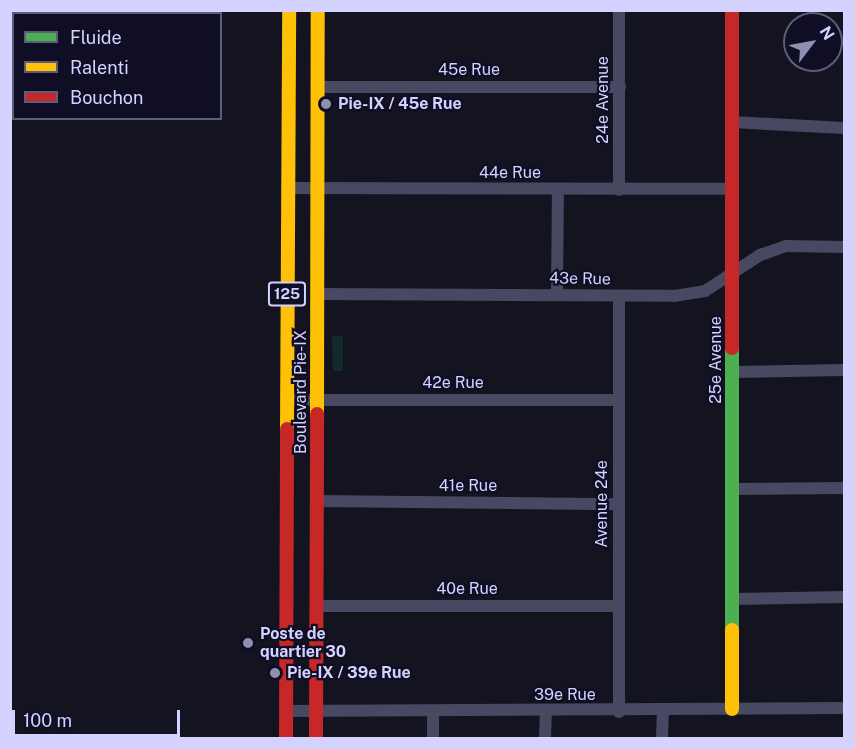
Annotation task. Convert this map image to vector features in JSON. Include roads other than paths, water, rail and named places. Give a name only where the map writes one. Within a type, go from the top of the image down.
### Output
[{"type":"main road","name":"Boulevard Pie-IX","points":[[286,738],[288,10]]},
{"type":"main road","name":"Boulevard Pie-IX","points":[[316,738],[318,10]]},
{"type":"main road","name":"25e Avenue","points":[[732,10],[732,709]]},
{"type":"street","name":"24e Avenue","points":[[619,10],[619,190]]},
{"type":"street","name":"45e Rue","points":[[318,87],[620,87]]},
{"type":"street","points":[[732,122],[844,128]]},
{"type":"street","name":"44e Rue","points":[[287,188],[732,189]]},
{"type":"street","points":[[557,295],[558,190]]},
{"type":"street","name":"43e Rue","points":[[317,294],[619,296],[696,293],[760,255],[786,246],[844,247]]},
{"type":"street","name":"Avenue 24e","points":[[619,296],[619,712]]},
{"type":"street","points":[[732,372],[844,370]]},
{"type":"street","name":"42e Rue","points":[[287,400],[618,400]]},
{"type":"street","points":[[732,489],[844,488]]},
{"type":"street","name":"41e Rue","points":[[317,501],[618,504]]},
{"type":"street","points":[[732,599],[844,597]]},
{"type":"street","name":"40e Rue","points":[[316,606],[618,606]]},
{"type":"street","name":"39e Rue","points":[[286,711],[663,712],[844,708]]},
{"type":"street","points":[[433,712],[433,738]]},
{"type":"street","points":[[545,738],[546,712]]},
{"type":"street","points":[[662,738],[663,712]]},
{"type":"place","name":"Pie-IX / 45e Rue","points":[[326,104]]},
{"type":"place","name":"Poste de quartier 30","points":[[248,643]]},
{"type":"place","name":"Pie-IX / 39e Rue","points":[[275,673]]}]
